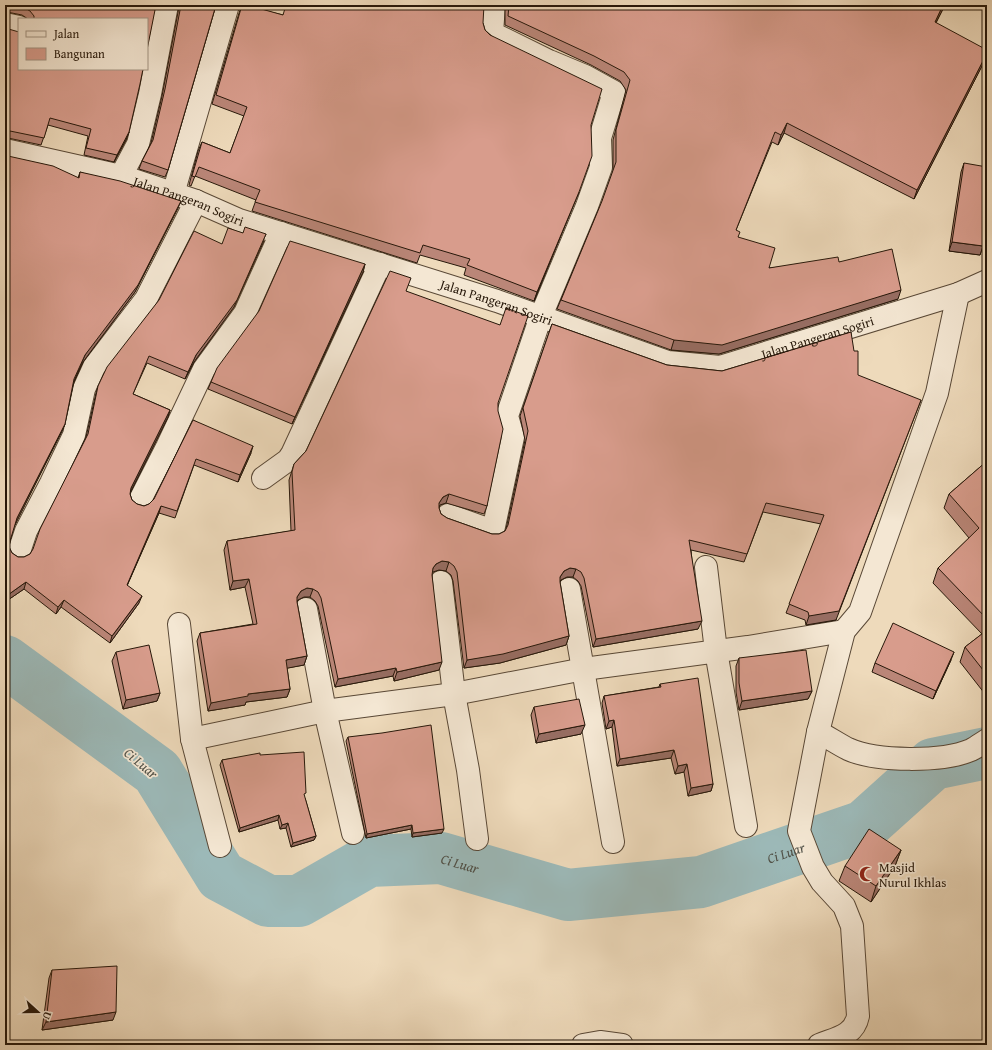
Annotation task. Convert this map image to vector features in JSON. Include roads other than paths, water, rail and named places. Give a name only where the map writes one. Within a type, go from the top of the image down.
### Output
[{"type":"street","points":[[121,176],[138,144],[150,94],[152,50],[167,5]]},
{"type":"street","points":[[172,194],[228,5]]},
{"type":"street","points":[[448,515],[493,531],[513,437],[508,416],[541,316],[587,206],[601,167],[600,138],[614,92],[585,76],[492,33],[494,5]]},
{"type":"street","points":[[5,24],[18,27]]},
{"type":"street","name":"Jalan Pangeran Sogiri","points":[[5,150],[121,176],[196,201],[239,220],[541,316],[668,362],[720,367],[958,294],[987,281]]},
{"type":"street","points":[[19,552],[26,531],[74,434],[84,389],[94,366],[146,299],[196,201]]},
{"type":"street","points":[[140,500],[168,447],[204,369],[244,313],[281,233]]},
{"type":"street","points":[[263,478],[288,460],[292,454],[380,264]]},
{"type":"street","points":[[819,1045],[852,1031],[856,1025],[858,1016],[852,926],[844,906],[822,882],[813,867],[799,831],[818,732],[844,631],[860,612],[937,393],[958,294]]},
{"type":"street","points":[[706,567],[716,651],[746,826]]},
{"type":"street","points":[[442,582],[454,694],[468,770],[477,839]]},
{"type":"street","points":[[569,589],[613,842]]},
{"type":"street","points":[[306,609],[324,711],[353,833]]},
{"type":"street","points":[[179,624],[192,739],[220,846]]},
{"type":"street","points":[[192,739],[324,711],[454,694],[584,669],[716,651],[844,631]]},
{"type":"street","points":[[818,732],[848,749],[878,756],[906,759],[953,755],[972,750],[987,740]]},
{"type":"street","points":[[583,1045],[600,1042],[622,1045]]},
{"type":"waterway","name":"Ci Luar","points":[[5,661],[157,772],[221,876],[268,901],[299,901],[369,861],[441,858],[568,895],[701,882],[864,826],[933,764],[987,753]]},
{"type":"place","name":"Masjid Nurul Ikhlas","points":[[867,874]]}]
